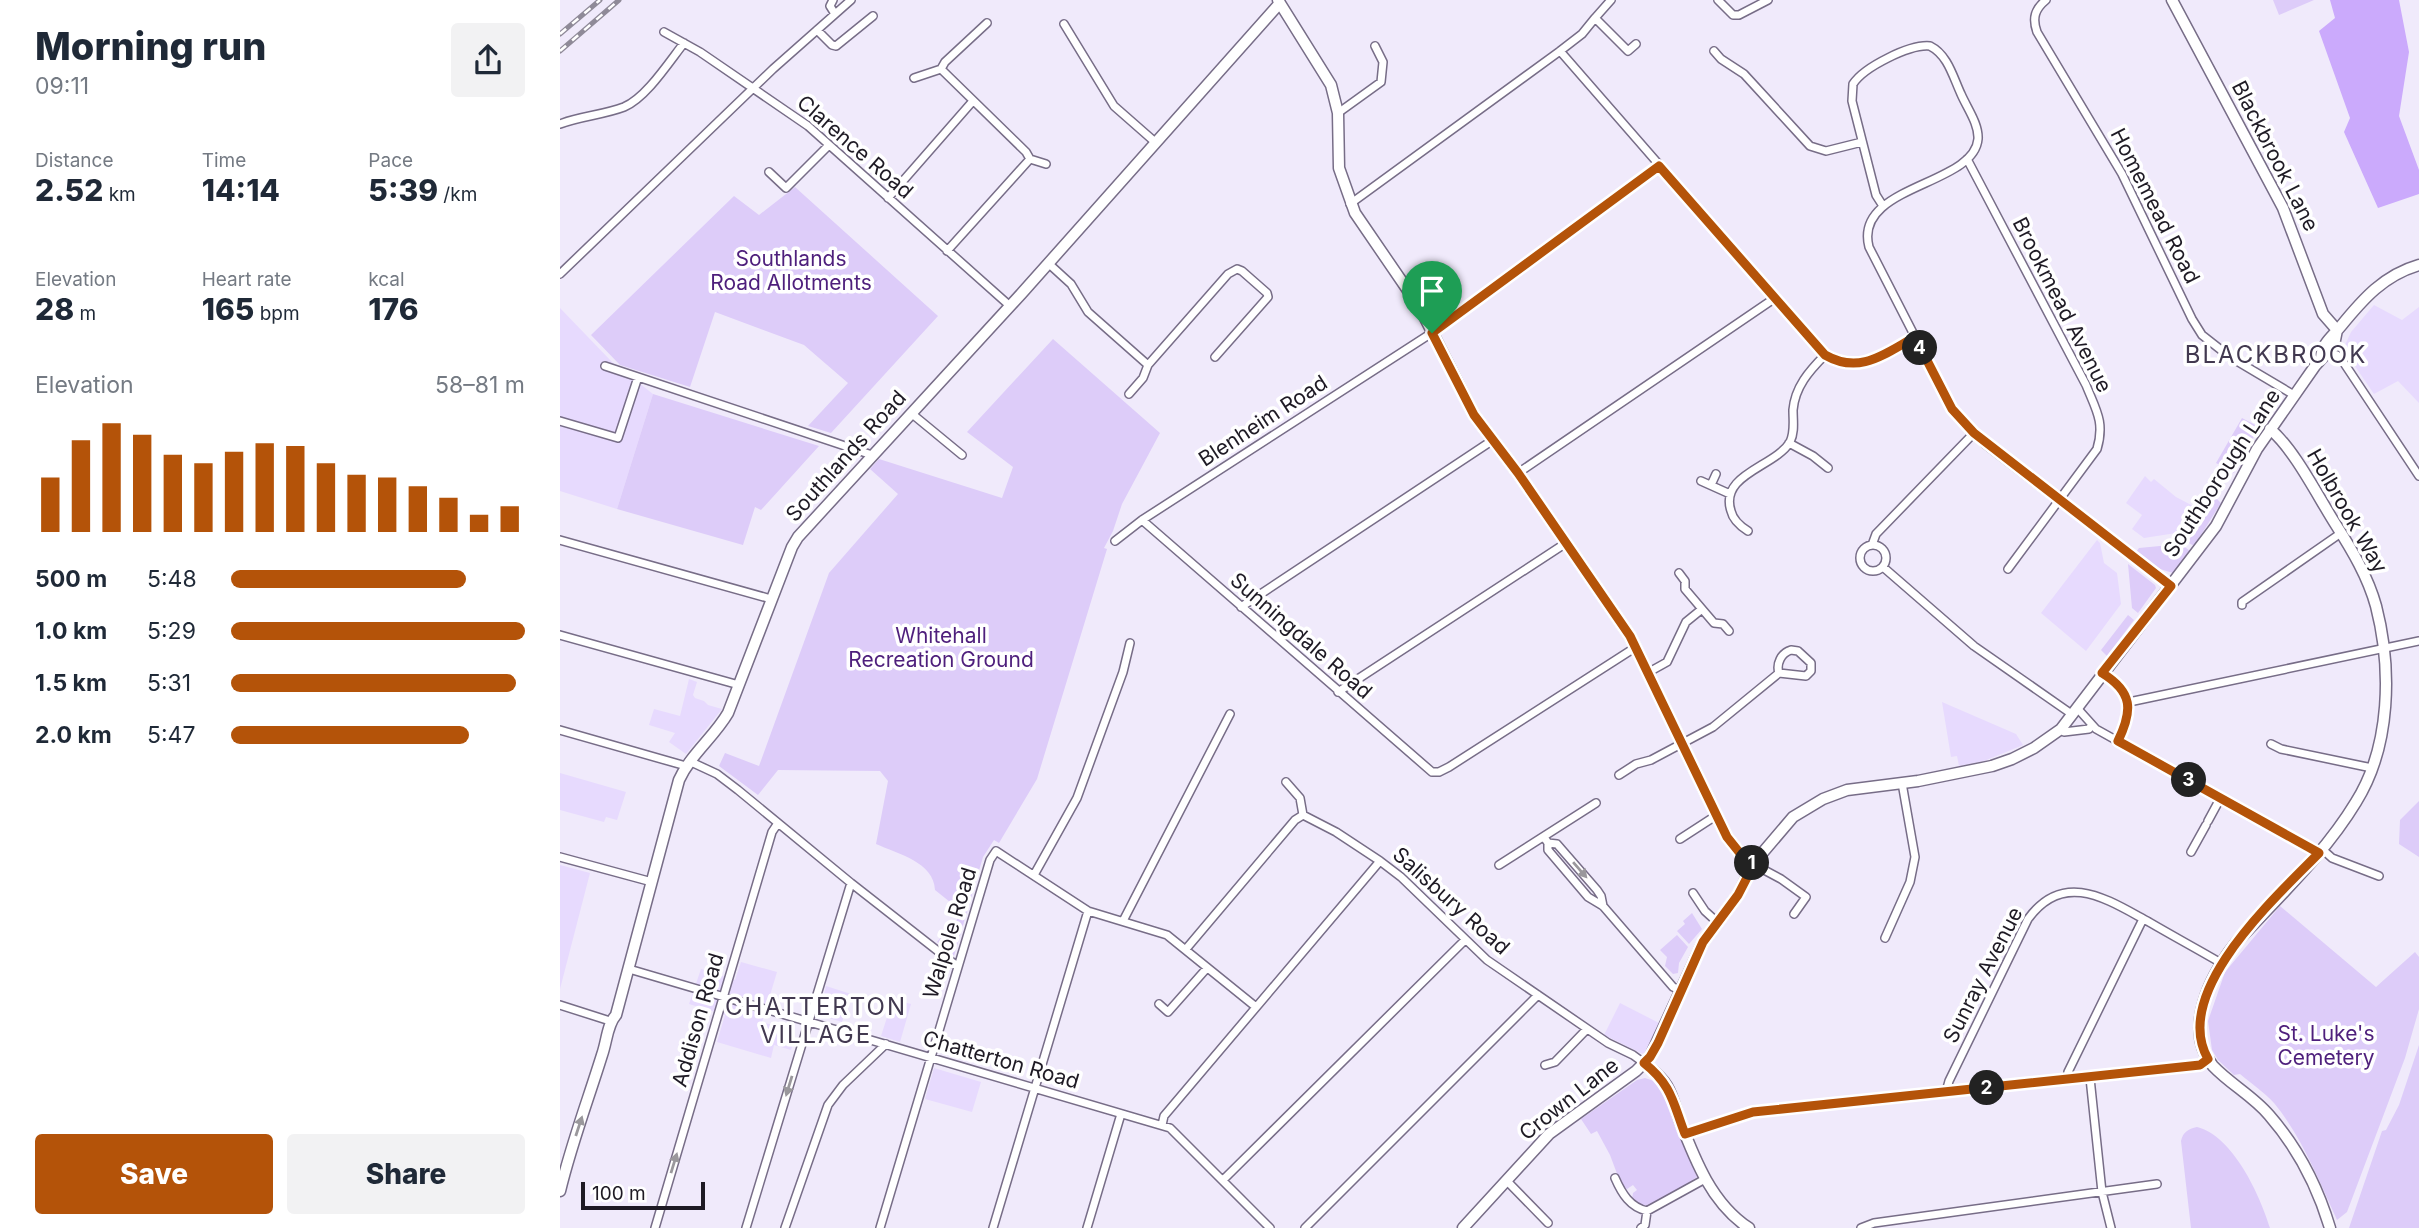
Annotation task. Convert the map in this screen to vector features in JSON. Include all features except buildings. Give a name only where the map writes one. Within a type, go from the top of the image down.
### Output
[{"type":"street","points":[[833,0],[830,6],[835,14]]},
{"type":"street","points":[[560,274],[753,88],[851,0]]},
{"type":"street","points":[[1350,204],[1582,34],[1611,0]]},
{"type":"street","points":[[1718,0],[1733,15],[1739,15],[1768,0]]},
{"type":"street","name":"Homemead Road","points":[[2046,0],[2036,10],[2034,19],[2038,32],[2122,174],[2197,327],[2210,343],[2294,396]]},
{"type":"street","name":"Blackbrook Lane","points":[[2172,0],[2283,208],[2323,314],[2337,330]]},
{"type":"street","points":[[1280,1],[1325,72],[1335,98],[1338,113],[1339,168],[1350,204],[1360,222],[1420,308],[1466,401],[1636,646],[1733,845],[1754,864],[1806,897],[1794,914]]},
{"type":"street","name":"Southlands Road","points":[[560,1191],[604,1051],[610,1021],[616,1015],[679,780],[688,764],[722,724],[798,537],[1010,306],[1280,1]]},
{"type":"street","points":[[817,30],[836,46],[873,16]]},
{"type":"street","points":[[1595,18],[1628,51],[1636,44]]},
{"type":"street","points":[[915,78],[941,69],[945,62],[987,23]]},
{"type":"street","points":[[1064,24],[1114,106],[1155,142]]},
{"type":"street","name":"Clarence Road","points":[[664,32],[753,88],[808,127],[1010,306]]},
{"type":"street","points":[[560,124],[627,106],[639,97],[684,43]]},
{"type":"street","points":[[1338,113],[1381,82],[1383,62],[1375,46]]},
{"type":"street","points":[[1883,206],[1876,195],[1852,101],[1852,89],[1856,79],[1866,71],[1912,47],[1930,46],[1944,58],[1976,127],[1978,142],[1967,159],[1883,206],[1871,219],[1868,241],[1952,409],[1974,433],[2171,586]]},
{"type":"street","points":[[1560,51],[1825,355],[1847,365],[1864,364],[1915,337]]},
{"type":"street","points":[[1714,51],[1744,74],[1810,146],[1826,151],[1862,142]]},
{"type":"street","points":[[1713,67],[1721,59]]},
{"type":"street","points":[[941,69],[1030,159],[1046,164]]},
{"type":"street","points":[[888,198],[972,102]]},
{"type":"street","points":[[769,172],[786,188],[829,145]]},
{"type":"street","points":[[947,251],[1030,159]]},
{"type":"street","name":"Brookmead Avenue","points":[[1967,159],[2086,385],[2101,422],[2097,449],[2008,569]]},
{"type":"street","name":"Blenheim Road","points":[[1115,541],[1142,520],[1432,333],[1659,166]]},
{"type":"street","points":[[1048,263],[1071,284],[1088,312],[1148,365]]},
{"type":"street","name":"Southborough Lane","points":[[1644,1063],[1658,1043],[1703,942],[1738,895],[1754,864],[1785,825],[1812,804],[1847,790],[1968,772],[2012,759],[2061,729],[2216,526],[2248,464],[2270,429],[2329,355],[2321,349],[2380,284],[2419,265]]},
{"type":"street","points":[[1129,394],[1143,378],[1148,365],[1228,274],[1237,269],[1264,289],[1268,297],[1215,357]]},
{"type":"street","points":[[1518,473],[1775,298]]},
{"type":"street","points":[[2337,330],[2329,355],[2419,476]]},
{"type":"street","points":[[1750,522],[1746,530],[1732,515],[1730,494],[1744,476],[1771,460],[1789,443],[1794,429],[1794,398],[1800,384],[1825,355]]},
{"type":"street","points":[[605,366],[872,455]]},
{"type":"street","points":[[560,421],[618,438],[638,377]]},
{"type":"street","points":[[911,413],[961,455]]},
{"type":"street","name":"Holbrook Way","points":[[2208,1059],[2202,1047],[2200,1024],[2209,988],[2221,963],[2320,851],[2357,801],[2372,768],[2384,716],[2384,649],[2370,590],[2341,533],[2291,454],[2270,429]]},
{"type":"street","points":[[1883,567],[1874,571],[1865,569],[1860,561],[1861,552],[1872,545],[1876,534],[1974,433]]},
{"type":"street","points":[[1241,607],[1493,440]]},
{"type":"street","points":[[1789,443],[1828,468]]},
{"type":"street","points":[[1711,485],[1716,474]]},
{"type":"street","points":[[1701,481],[1730,494]]},
{"type":"street","name":"Sunningdale Road","points":[[1142,520],[1428,770],[1439,772],[1636,646]]},
{"type":"street","points":[[2242,605],[2242,602],[2341,533]]},
{"type":"street","points":[[560,540],[771,599]]},
{"type":"street","points":[[1338,692],[1566,542]]},
{"type":"street","points":[[1872,545],[1878,546],[1885,553],[1883,567]]},
{"type":"street","points":[[1883,567],[1974,646],[2075,712],[2091,726],[2332,858],[2379,876]]},
{"type":"street","points":[[1679,573],[1685,580],[1685,589],[1714,623],[1723,624],[1729,631]]},
{"type":"street","points":[[1649,672],[1667,662],[1686,622],[1702,609]]},
{"type":"street","points":[[560,635],[739,685]]},
{"type":"street","points":[[2129,702],[2419,641]]},
{"type":"street","points":[[1130,643],[1123,672],[1077,798],[1034,875],[1088,911],[1163,932],[1256,1007]]},
{"type":"street","points":[[1619,775],[1713,727],[1779,673],[1803,677],[1810,673],[1812,666],[1807,658],[1791,650],[1782,656],[1777,669],[1779,673]]},
{"type":"street","points":[[2102,673],[2124,692],[2129,702],[2118,741]]},
{"type":"street","points":[[1123,921],[1230,714]]},
{"type":"street","points":[[2061,729],[2064,732],[2089,729],[2091,726]]},
{"type":"street","points":[[560,730],[718,774],[957,967]]},
{"type":"street","points":[[2271,744],[2281,749],[2372,768]]},
{"type":"street","points":[[1186,949],[1295,820],[1303,815],[1300,798],[1286,782]]},
{"type":"street","points":[[1885,938],[1910,883],[1915,857],[1902,783]]},
{"type":"street","points":[[2191,852],[2221,797]]},
{"type":"street","points":[[1499,865],[1546,840],[1596,803]]},
{"type":"street","name":"Salisbury Road","points":[[1303,815],[1336,832],[1401,877],[1487,960],[1587,1029],[1644,1063]]},
{"type":"street","points":[[1681,839],[1717,815]]},
{"type":"street","name":"Addison Road","points":[[654,1228],[772,832],[778,823]]},
{"type":"street","points":[[1546,840],[1557,844],[1597,890],[1603,906],[1672,987],[1680,990]]},
{"type":"street","name":"Walpole Road","points":[[880,1228],[990,860],[996,851],[1034,875]]},
{"type":"street","points":[[560,857],[652,882]]},
{"type":"street","points":[[1270,1228],[1177,1133],[1161,1125],[1164,1116],[1380,861]]},
{"type":"street","points":[[746,1228],[851,883]]},
{"type":"street","name":"Sunray Avenue","points":[[1946,1092],[2024,928],[2037,908],[2049,900],[2063,894],[2087,892],[2102,897],[2221,963]]},
{"type":"street","points":[[1693,893],[1705,911],[1717,922]]},
{"type":"street","points":[[993,1228],[1088,911]]},
{"type":"street","points":[[2067,1080],[2068,1072],[2143,919]]},
{"type":"street","points":[[1223,1180],[1465,940]]},
{"type":"street","points":[[1159,1004],[1168,1012],[1207,968]]},
{"type":"street","name":"Chatterton Road","points":[[629,969],[1161,1125]]},
{"type":"street","points":[[1305,1228],[1538,995]]},
{"type":"street","points":[[560,1004],[610,1021]]},
{"type":"street","points":[[1545,1065],[1555,1062],[1587,1029]]},
{"type":"street","points":[[785,1228],[828,1105],[843,1085],[886,1044]]},
{"type":"street","points":[[1685,1134],[1753,1112],[2193,1067],[2208,1059],[2261,1106],[2289,1141],[2312,1184],[2330,1228]]},
{"type":"street","points":[[1644,1063],[1659,1075],[1668,1087],[1705,1179],[1730,1212],[1749,1228]]},
{"type":"street","name":"Crown Lane","points":[[1463,1228],[1559,1126],[1606,1094],[1644,1063]]},
{"type":"street","points":[[2090,1078],[2102,1192],[2111,1228]]},
{"type":"street","points":[[1087,1228],[1121,1114]]},
{"type":"street","points":[[1615,1178],[1620,1190],[1632,1205],[1647,1211]]},
{"type":"street","points":[[1647,1211],[1705,1179]]},
{"type":"street","points":[[1506,1180],[1548,1223]]},
{"type":"street","points":[[1861,1228],[1867,1224],[2157,1184]]},
{"type":"street","points":[[1641,1228],[1645,1225],[1647,1211]]},
{"type":"shaded area","points":[[2330,0],[2399,0],[2409,52],[2399,116],[2419,170],[2419,194],[2378,208],[2344,132],[2350,118],[2319,31],[2335,18]]},
{"type":"shaded area","points":[[2374,305],[2402,320],[2419,307],[2419,403],[2398,381],[2374,394],[2348,356],[2345,345],[2351,332]]},
{"type":"shaded area","points":[[560,308],[613,363],[653,394],[617,509],[560,491]]},
{"type":"shaded area","points":[[2145,476],[2151,482],[2154,479],[2176,497],[2195,507],[2176,533],[2144,538],[2132,529],[2142,515],[2126,503]]},
{"type":"shaded area","points":[[2097,540],[2104,563],[2117,573],[2121,604],[2086,651],[2041,613]]},
{"type":"shaded area","points":[[689,679],[697,682],[693,695],[695,698],[722,709],[686,754],[669,742],[675,733],[649,725],[654,709],[680,716]]},
{"type":"shaded area","points":[[1942,702],[2016,734],[2023,745],[1984,761],[1959,766],[1957,756],[1951,757]]},
{"type":"shaded area","points":[[560,773],[626,792],[617,820],[606,817],[604,822],[560,810]]},
{"type":"shaded area","points":[[560,865],[590,873],[560,989]]},
{"type":"shaded area","points":[[741,962],[777,972],[762,1022],[792,1031],[792,1037],[795,1038],[791,1050],[774,1045],[771,1058],[717,1042],[725,1015],[689,1004],[701,969],[735,980]]},
{"type":"shaded area","points":[[826,986],[851,994],[842,1022],[822,1016],[820,1012]]},
{"type":"shaded area","points":[[893,999],[911,1004],[900,1042],[881,1036]]},
{"type":"shaded area","points":[[1620,1003],[1661,1024],[1645,1055],[1604,1035]]},
{"type":"shaded area","points":[[934,1068],[981,1082],[972,1112],[925,1099]]},
{"type":"green space","points":[[2273,0],[2314,0],[2279,15]]},
{"type":"green space","name":"Southlands Road Allotments","points":[[795,187],[938,316],[831,433],[808,426],[848,383],[804,345],[715,312],[690,387],[620,365],[591,335],[734,196],[759,215]]},
{"type":"green space","name":"Whitehall Recreation Ground","points":[[1053,339],[1160,433],[1122,504],[1104,548],[1107,549],[1037,779],[999,843],[994,840],[983,857],[954,956],[937,942],[943,935],[953,932],[960,910],[935,890],[933,880],[922,866],[876,844],[888,781],[880,771],[778,770],[758,795],[719,766],[725,753],[759,766],[829,573],[898,494],[870,469],[879,459],[1002,498],[1013,467],[967,432]]},
{"type":"green space","points":[[653,394],[819,446],[761,510],[755,507],[743,545],[617,509]]},
{"type":"green space","points":[[2242,418],[2259,427],[2234,473],[2216,463]]},
{"type":"green space","points":[[2216,498],[2221,503],[2194,546],[2184,540]]},
{"type":"green space","points":[[2181,544],[2190,551],[2173,573],[2160,569],[2136,552],[2139,548]]},
{"type":"green space","points":[[2128,564],[2156,588],[2138,613],[2132,608]]},
{"type":"green space","points":[[2128,615],[2134,620],[2107,656],[2101,650]]},
{"type":"green space","points":[[2419,801],[2419,857],[2399,844],[2400,820]]},
{"type":"green space","name":"St. Luke's Cemetery","points":[[2280,906],[2376,987],[2415,952],[2419,957],[2419,1009],[2405,1058],[2347,1212],[2337,1220],[2309,1160],[2284,1116],[2262,1092],[2240,1074],[2234,1075],[2218,1060],[2212,1050],[2208,1021],[2225,972]]},
{"type":"green space","points":[[1692,913],[1702,929],[1689,944],[1677,931]]},
{"type":"green space","points":[[1677,935],[1688,947],[1679,963],[1678,973],[1673,974],[1665,966],[1667,957],[1660,950]]},
{"type":"green space","points":[[2419,1045],[2419,1228],[2349,1228],[2382,1131],[2386,1130],[2399,1105]]},
{"type":"green space","points":[[1645,1078],[1654,1081],[1661,1089],[1697,1177],[1674,1194],[1646,1205],[1638,1204],[1632,1199],[1637,1190],[1633,1185],[1627,1189],[1622,1187],[1597,1131],[1591,1134],[1581,1119],[1637,1080]]},
{"type":"green space","points":[[2197,1127],[2222,1142],[2233,1154],[2252,1184],[2270,1228],[2191,1228],[2181,1141],[2186,1131]]},
{"type":"railway","points":[[560,34],[600,0]]},
{"type":"railway","points":[[560,51],[619,0]]},
{"type":"district","name":"BLACKBROOK","points":[[2276,355]]},
{"type":"district","name":"CHATTERTON VILLAGE","points":[[816,1021]]},
{"type":"route","points":[[1659,166],[1825,355],[1847,365],[1864,364],[1915,337],[1952,409],[1985,444],[2171,586],[2102,673],[2114,681],[2129,702],[2118,741],[2319,853],[2235,944],[2214,975],[2200,1024],[2202,1047],[2208,1059],[2193,1067],[1753,1112],[1685,1134],[1668,1087],[1659,1075],[1644,1063],[1658,1043],[1703,942],[1738,895],[1754,864],[1739,852],[1727,837],[1630,636],[1518,473],[1474,415],[1432,333],[1659,166]]}]
